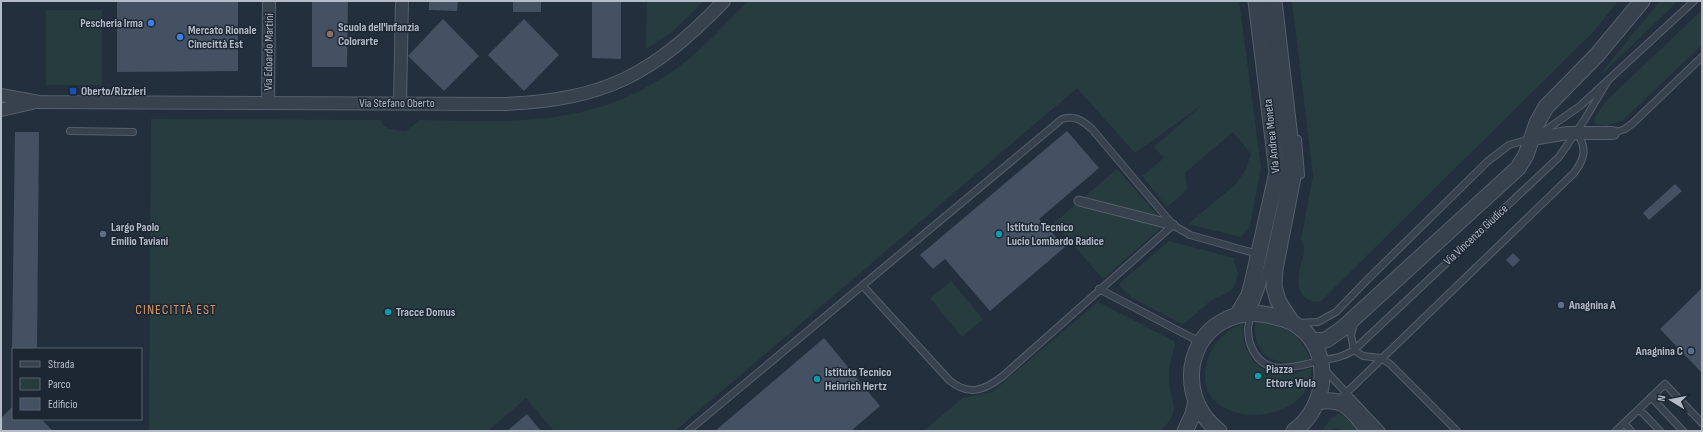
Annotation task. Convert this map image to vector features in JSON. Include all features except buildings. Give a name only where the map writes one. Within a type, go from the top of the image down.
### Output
[{"type":"street","name":"Via Edoardo Martini","points":[[268,102],[270,1]]},
{"type":"street","points":[[400,103],[402,1]]},
{"type":"street","name":"Via Stefano Oberto","points":[[1,95],[39,102],[512,104],[560,99],[600,89],[631,77],[661,58],[694,31],[724,1]]},
{"type":"street","name":"Via Andrea Moneta","points":[[1256,1],[1278,75]]},
{"type":"street","name":"Via Andrea Moneta","points":[[1245,313],[1260,254],[1277,172],[1278,75],[1274,1]]},
{"type":"street","name":"Via Vincenzo Giudice","points":[[1312,341],[1322,341],[1331,337],[1357,316],[1518,168],[1525,159],[1539,119],[1546,108],[1597,55],[1642,1]]},
{"type":"street","name":"Via Stefano Oberto","points":[[1,110],[39,102]]},
{"type":"street","name":"Via Andrea Moneta","points":[[1278,105],[1294,172],[1274,276],[1274,286],[1276,296],[1292,322]]},
{"type":"street","points":[[1532,139],[1576,133],[1613,133]]},
{"type":"street","points":[[1079,201],[1173,225]]},
{"type":"street","points":[[1219,431],[1207,421],[1196,401],[1192,387],[1192,372],[1195,357],[1206,335],[1220,323],[1245,313],[1267,314],[1292,322],[1312,341],[1321,364],[1322,383],[1318,402],[1309,417],[1294,431]]},
{"type":"street","points":[[1318,402],[1339,396],[1344,404],[1369,431]]},
{"type":"street","points":[[1185,431],[1193,414],[1196,401]]},
{"type":"lane","name":"Via Andrea Moneta","points":[[1265,1],[1278,75]]},
{"type":"lane","name":"Via Andrea Moneta","points":[[1278,75],[1280,1]]},
{"type":"lane","name":"Via Vincenzo Giudice","points":[[1292,322],[1316,322],[1325,319],[1336,312],[1488,160],[1509,145],[1532,139],[1562,120],[1607,82],[1694,1]]},
{"type":"lane","points":[[1613,133],[1625,129],[1702,57]]},
{"type":"lane","name":"Via Vincenzo Giudice","points":[[1321,364],[1341,357],[1354,350],[1554,161],[1576,133],[1607,82]]},
{"type":"lane","name":"Via Andrea Moneta","points":[[1245,313],[1258,299],[1267,266],[1286,174],[1278,105]]},
{"type":"lane","points":[[688,431],[863,286],[1054,124],[1067,118],[1072,117],[1081,120],[1092,130],[1173,225],[1190,235],[1260,254]]},
{"type":"lane","points":[[70,131],[133,132]]},
{"type":"lane","name":"Via Andrea Moneta","points":[[1297,132],[1301,167],[1299,184]]},
{"type":"lane","points":[[1339,396],[1381,358],[1574,173],[1581,162],[1584,153],[1583,145],[1576,133]]},
{"type":"lane","points":[[863,286],[949,380],[959,388],[971,390],[982,389],[1003,376],[1099,289],[1173,225]]},
{"type":"lane","points":[[1276,296],[1289,234]]},
{"type":"lane","points":[[1099,289],[1201,343]]},
{"type":"lane","points":[[1245,313],[1249,327],[1249,338],[1253,350],[1264,362],[1272,366],[1285,368],[1296,368],[1321,364],[1339,396],[1382,431]]},
{"type":"lane","points":[[1357,316],[1351,335],[1354,350],[1363,356],[1381,358],[1390,364],[1457,431]]},
{"type":"lane","points":[[1616,431],[1665,384],[1702,423]]},
{"type":"lane","points":[[1651,397],[1683,431]]},
{"type":"lane","points":[[1639,409],[1660,431]]},
{"type":"lane","points":[[1624,423],[1631,431]]},
{"type":"green space","points":[[647,1],[704,1],[672,32],[646,49]]},
{"type":"green space","points":[[748,1],[1239,1],[1261,167],[1250,226],[1241,237],[1188,224],[1236,184],[1245,171],[1251,154],[1233,132],[1185,173],[1187,190],[1167,207],[1142,176],[1164,158],[1154,147],[1202,105],[1135,153],[1077,88],[675,431],[554,431],[526,398],[488,431],[149,431],[151,119],[381,120],[382,124],[387,128],[406,131],[420,120],[526,120],[590,110],[622,99],[653,84],[685,62],[710,40]]},
{"type":"green space","points":[[1292,1],[1618,1],[1594,31],[1321,301],[1316,302],[1307,299],[1302,294],[1298,283],[1299,271],[1304,252],[1304,247],[1301,240],[1313,176]]},
{"type":"green space","points":[[1660,1],[1678,1],[1604,72],[1602,72]]},
{"type":"green space","points":[[46,10],[102,10],[102,85],[46,85]]},
{"type":"green space","points":[[1702,10],[1702,45],[1623,120],[1607,126],[1594,124],[1595,117],[1606,101]]},
{"type":"green space","points":[[1117,169],[1159,217],[1082,199]]},
{"type":"green space","points":[[1076,204],[1164,225],[1103,279],[1054,223]]},
{"type":"green space","points":[[1169,241],[1234,258],[1238,272],[1236,282],[1232,289],[1226,294],[1209,302],[1188,321],[1182,324],[1132,298],[1120,286],[1120,283]]},
{"type":"green space","points":[[951,281],[983,319],[962,337],[930,298]]},
{"type":"green space","points":[[1098,302],[1174,341],[1175,345],[1170,364],[1169,376],[1174,410],[1168,423],[1161,431],[924,431],[962,398],[992,392]]},
{"type":"green space","points":[[1256,321],[1274,324],[1289,331],[1302,343],[1310,359],[1285,363],[1268,357],[1263,353],[1257,342],[1255,335]]},
{"type":"green space","points":[[1243,323],[1243,334],[1248,352],[1259,366],[1276,374],[1296,373],[1311,368],[1306,389],[1292,404],[1273,412],[1251,415],[1230,411],[1214,400],[1205,382],[1208,358],[1217,341],[1226,333]]},
{"type":"green space","points":[[1338,414],[1343,415],[1358,431],[1346,431],[1337,428],[1322,431],[1331,418]]},
{"type":"place","name":"Pescheria Irma","points":[[151,23]]},
{"type":"place","name":"Scuola dell'infanzia Colorarte","points":[[330,34]]},
{"type":"place","name":"Mercato Rionale Cinecittà Est","points":[[180,37]]},
{"type":"place","name":"Oberto/Rizzieri","points":[[73,91]]},
{"type":"place","name":"Largo Paolo Emilio Taviani","points":[[103,234]]},
{"type":"place","name":"Istituto Tecnico Lucio Lombardo Radice","points":[[999,234]]},
{"type":"place","name":"Anagnina A","points":[[1561,305]]},
{"type":"place","name":"Tracce Domus","points":[[388,312]]},
{"type":"place","name":"Anagnina C","points":[[1691,351]]},
{"type":"place","name":"Piazza Ettore Viola","points":[[1258,376]]},
{"type":"place","name":"Istituto Tecnico Heinrich Hertz","points":[[817,379]]},
{"type":"district","name":"CINECITTÀ EST","points":[[176,309]]}]
